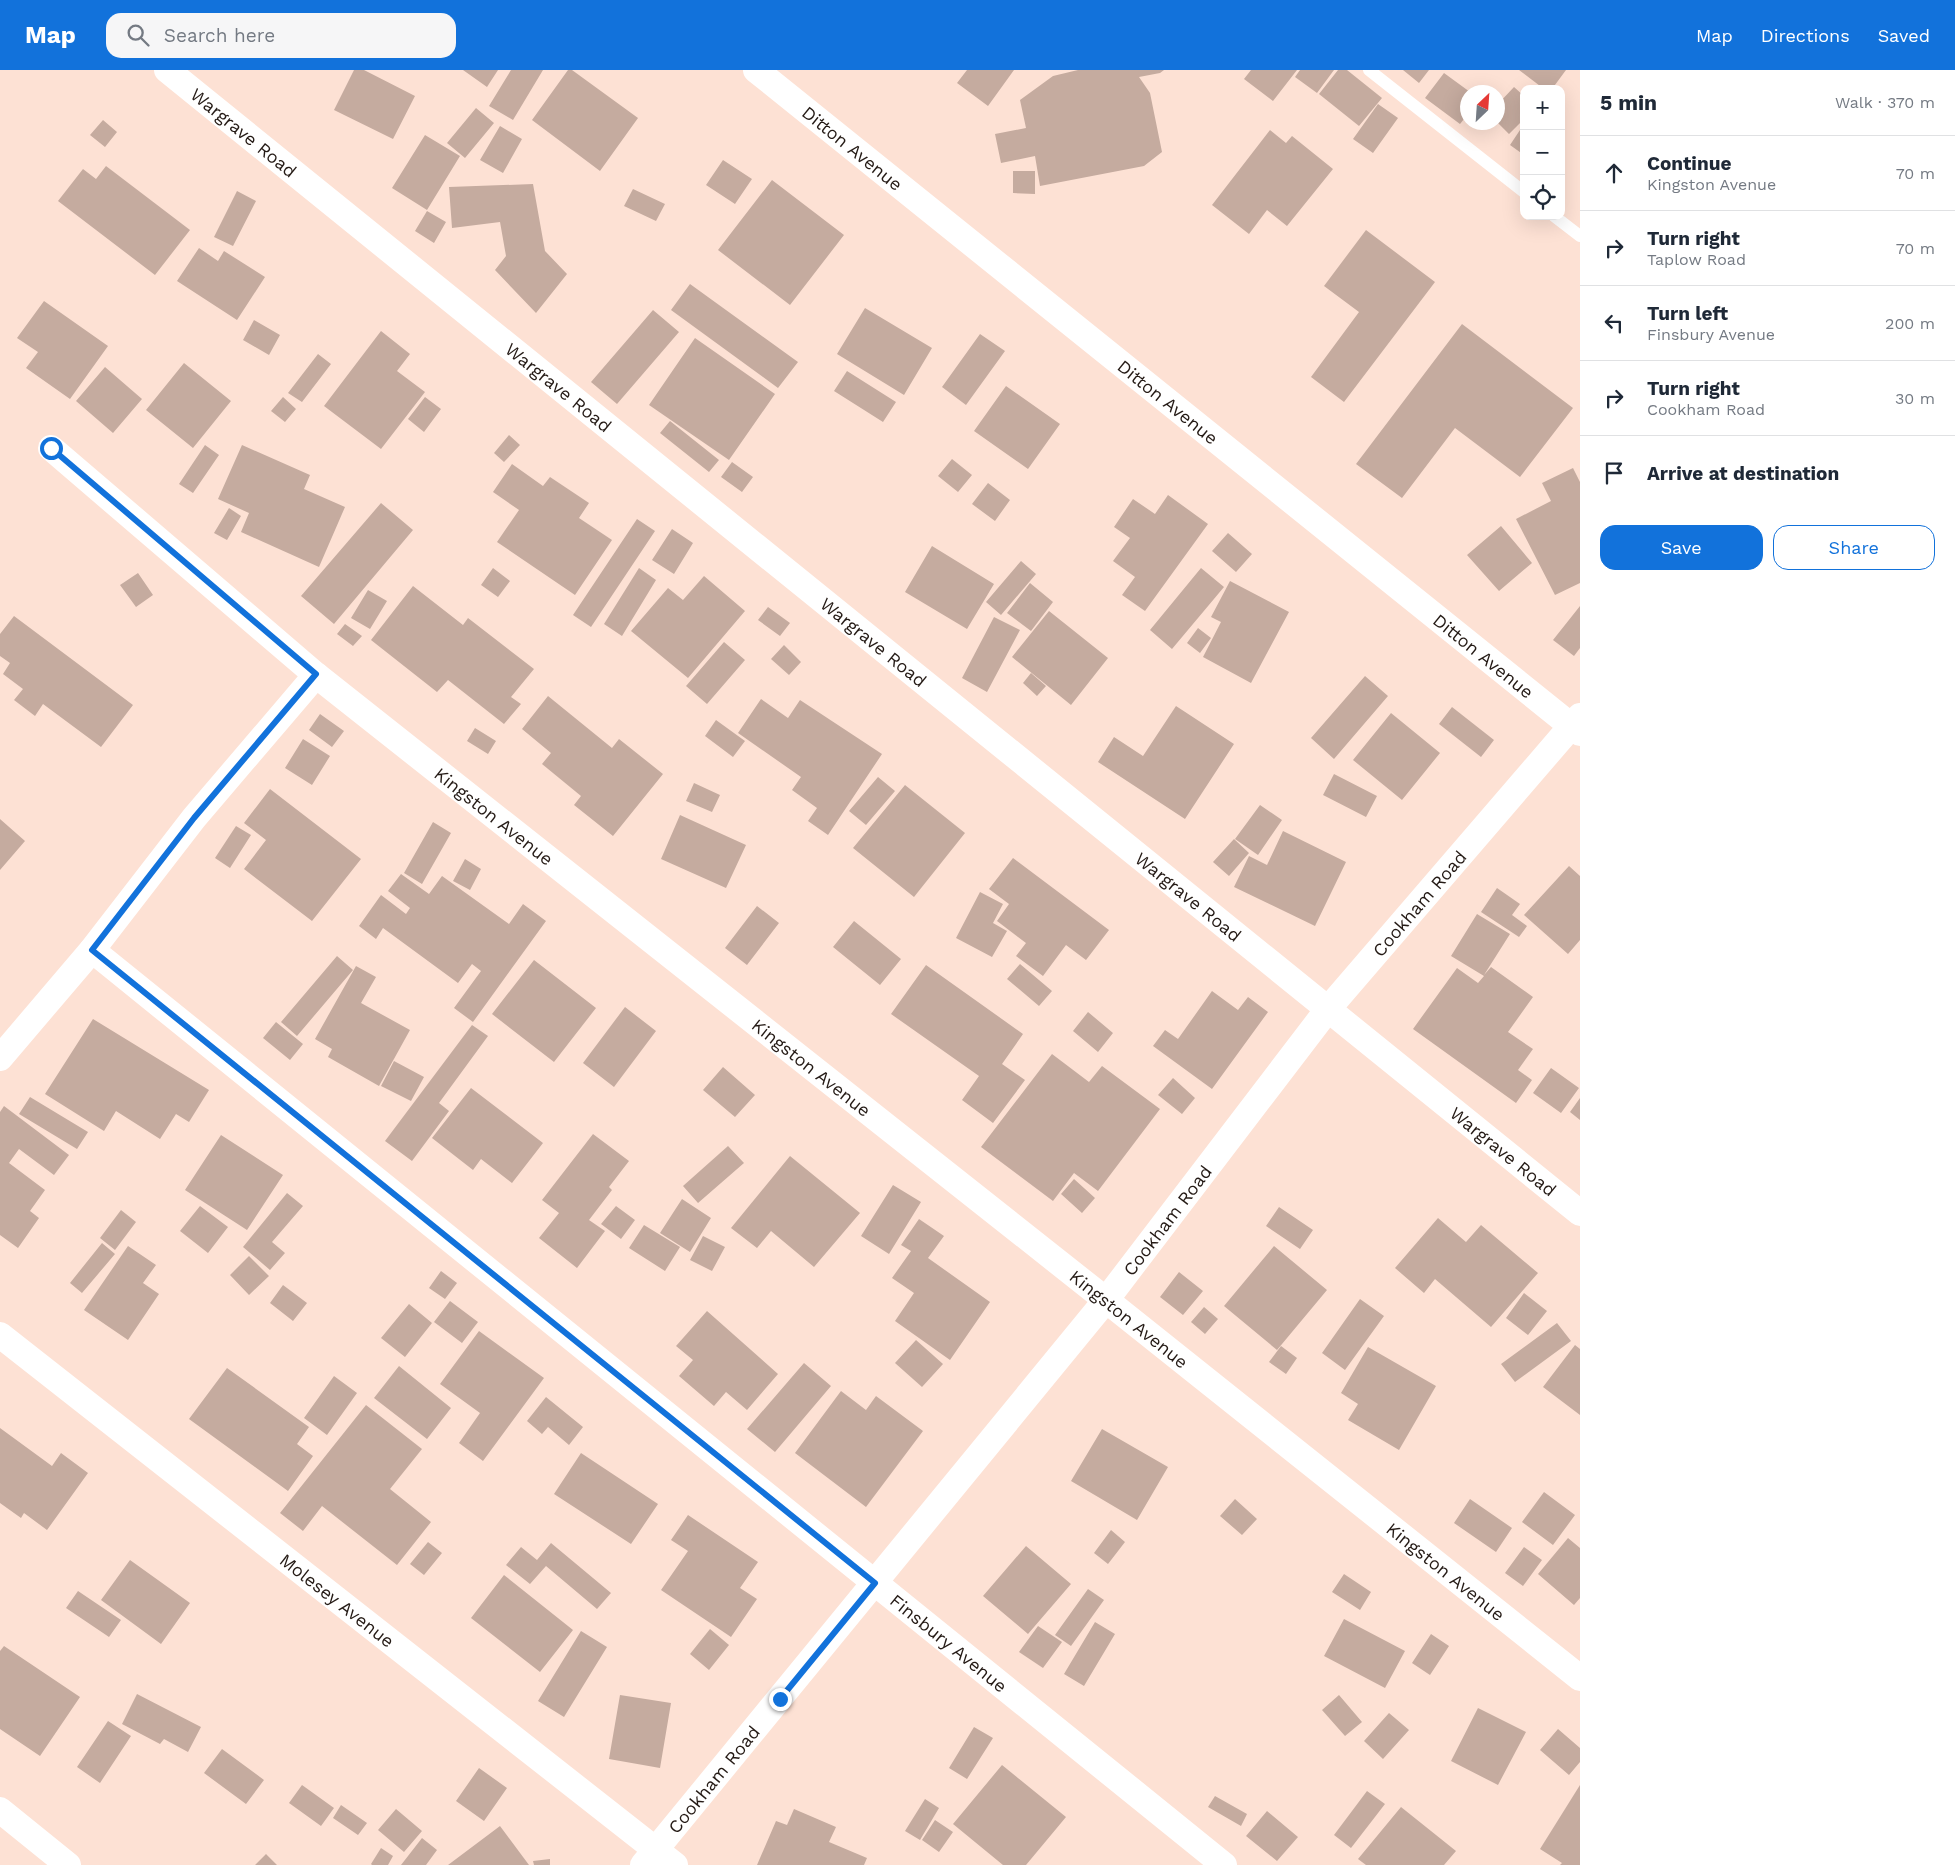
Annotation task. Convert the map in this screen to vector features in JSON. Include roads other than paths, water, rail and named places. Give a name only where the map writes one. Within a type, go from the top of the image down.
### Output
[{"type":"street","name":"Wargrave Road","points":[[167,70],[1580,1213]]},
{"type":"street","name":"Ditton Avenue","points":[[756,70],[1577,725]]},
{"type":"street","name":"Kingston Avenue","points":[[51,448],[316,674],[1580,1678]]},
{"type":"street","points":[[0,1058],[92,950],[194,818],[316,674]]},
{"type":"street","name":"Cookham Road","points":[[658,1860],[875,1583],[1106,1300],[1328,1009],[1577,725]]},
{"type":"street","name":"Finsbury Avenue","points":[[92,950],[1224,1865]]},
{"type":"street","name":"Molesey Avenue","points":[[0,1335],[658,1860]]},
{"type":"street","points":[[0,1810],[68,1865]]},
{"type":"lane","points":[[1370,70],[1520,189]]},
{"type":"lane","points":[[1559,220],[1580,236]]}]
